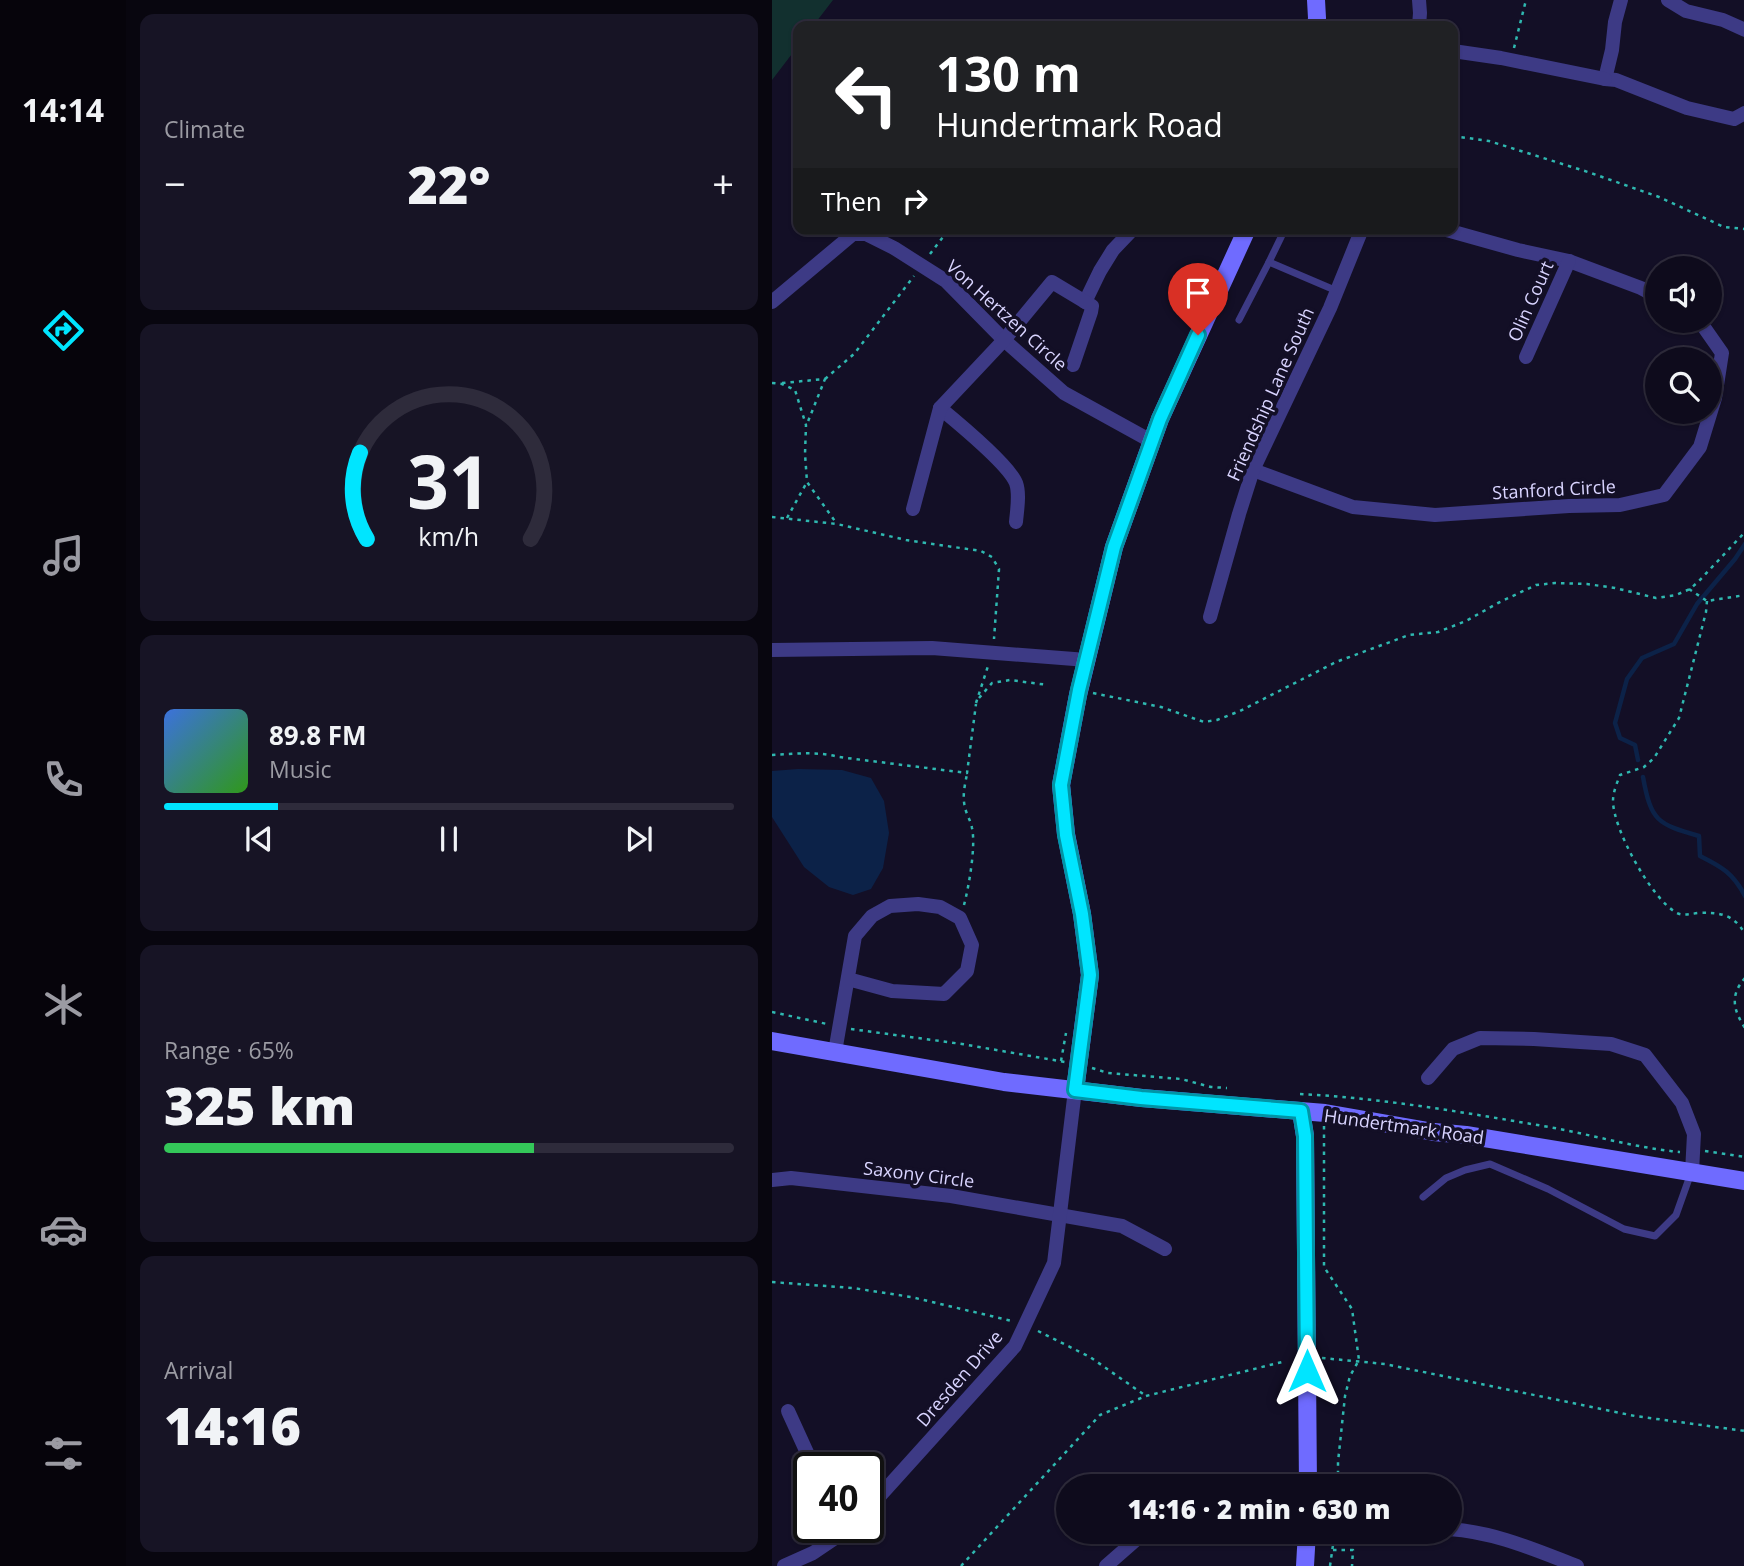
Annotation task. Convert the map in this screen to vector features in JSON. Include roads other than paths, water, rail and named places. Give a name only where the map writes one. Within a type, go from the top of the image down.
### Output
[{"type":"street","points":[[1316,0],[1317,21]]},
{"type":"street","points":[[1419,0],[1419,21]]},
{"type":"street","points":[[1605,79],[1621,0]]},
{"type":"street","points":[[1668,0],[1686,11],[1723,20],[1744,30]]},
{"type":"street","points":[[1458,52],[1616,80],[1687,108],[1734,119],[1744,113]]},
{"type":"street","points":[[1458,233],[1569,261],[1645,290]]},
{"type":"street","name":"Von Hertzen Circle","points":[[772,302],[852,235]]},
{"type":"street","name":"Von Hertzen Circle","points":[[873,235],[946,281],[1004,340],[1064,393],[1151,441]]},
{"type":"street","points":[[1085,302],[1113,250],[1127,235]]},
{"type":"street","points":[[1075,1090],[1090,975],[1082,914],[1066,835],[1061,785],[1076,706],[1114,547],[1151,441],[1244,235]]},
{"type":"street","name":"Friendship Lane South","points":[[1210,617],[1253,470],[1337,291],[1360,235]]},
{"type":"street","name":"Olin Court","points":[[1526,358],[1569,261]]},
{"type":"street","points":[[913,509],[940,408],[1004,340],[1053,282],[1092,306],[1073,365]]},
{"type":"street","name":"Stanford Circle","points":[[1253,470],[1353,508],[1435,515],[1561,506],[1620,505],[1664,495],[1700,447],[1715,398],[1722,353],[1708,333]]},
{"type":"street","points":[[940,408],[1008,470],[1017,484],[1016,522]]},
{"type":"street","points":[[772,650],[932,648],[1086,660]]},
{"type":"street","points":[[835,1052],[855,936],[872,916],[890,906],[918,904],[940,907],[960,918],[972,945],[967,971],[944,994],[892,991],[848,979]]},
{"type":"street","points":[[1428,1078],[1453,1049],[1480,1038],[1534,1038],[1611,1044],[1645,1055],[1682,1103],[1694,1134],[1692,1172]]},
{"type":"street","name":"Hundertmark Road","points":[[772,1041],[1004,1082],[1141,1098],[1301,1111],[1326,1105],[1434,1132],[1480,1137],[1744,1181]]},
{"type":"street","name":"Dresden Drive","points":[[884,1491],[1015,1346],[1025,1325],[1054,1263],[1075,1090]]},
{"type":"street","points":[[1301,1111],[1305,1136],[1308,1474]]},
{"type":"street","name":"Saxony Circle","points":[[772,1180],[791,1178],[950,1196],[1060,1215],[1122,1226],[1165,1249]]},
{"type":"street","points":[[788,1411],[807,1452]]},
{"type":"street","points":[[1462,1530],[1511,1541],[1577,1566]]},
{"type":"street","points":[[784,1566],[828,1543]]},
{"type":"street","points":[[1106,1566],[1131,1544]]},
{"type":"street","points":[[1305,1566],[1306,1544]]},
{"type":"lane","points":[[1239,320],[1282,235]]},
{"type":"lane","points":[[1269,262],[1337,291]]},
{"type":"lane","points":[[1423,1197],[1446,1178],[1490,1164],[1548,1189],[1624,1229],[1655,1236],[1676,1215],[1692,1172]]},
{"type":"water","points":[[842,770],[871,778],[884,801],[889,833],[883,868],[871,889],[853,895],[829,887],[804,867],[772,817],[772,771]]},
{"type":"waterway","points":[[1638,760],[1635,745],[1620,738],[1615,723],[1627,679],[1642,658],[1674,644],[1697,604],[1745,544]]},
{"type":"waterway","points":[[1643,777],[1649,803],[1658,818],[1674,828],[1699,836],[1700,856],[1726,872],[1745,896]]}]
